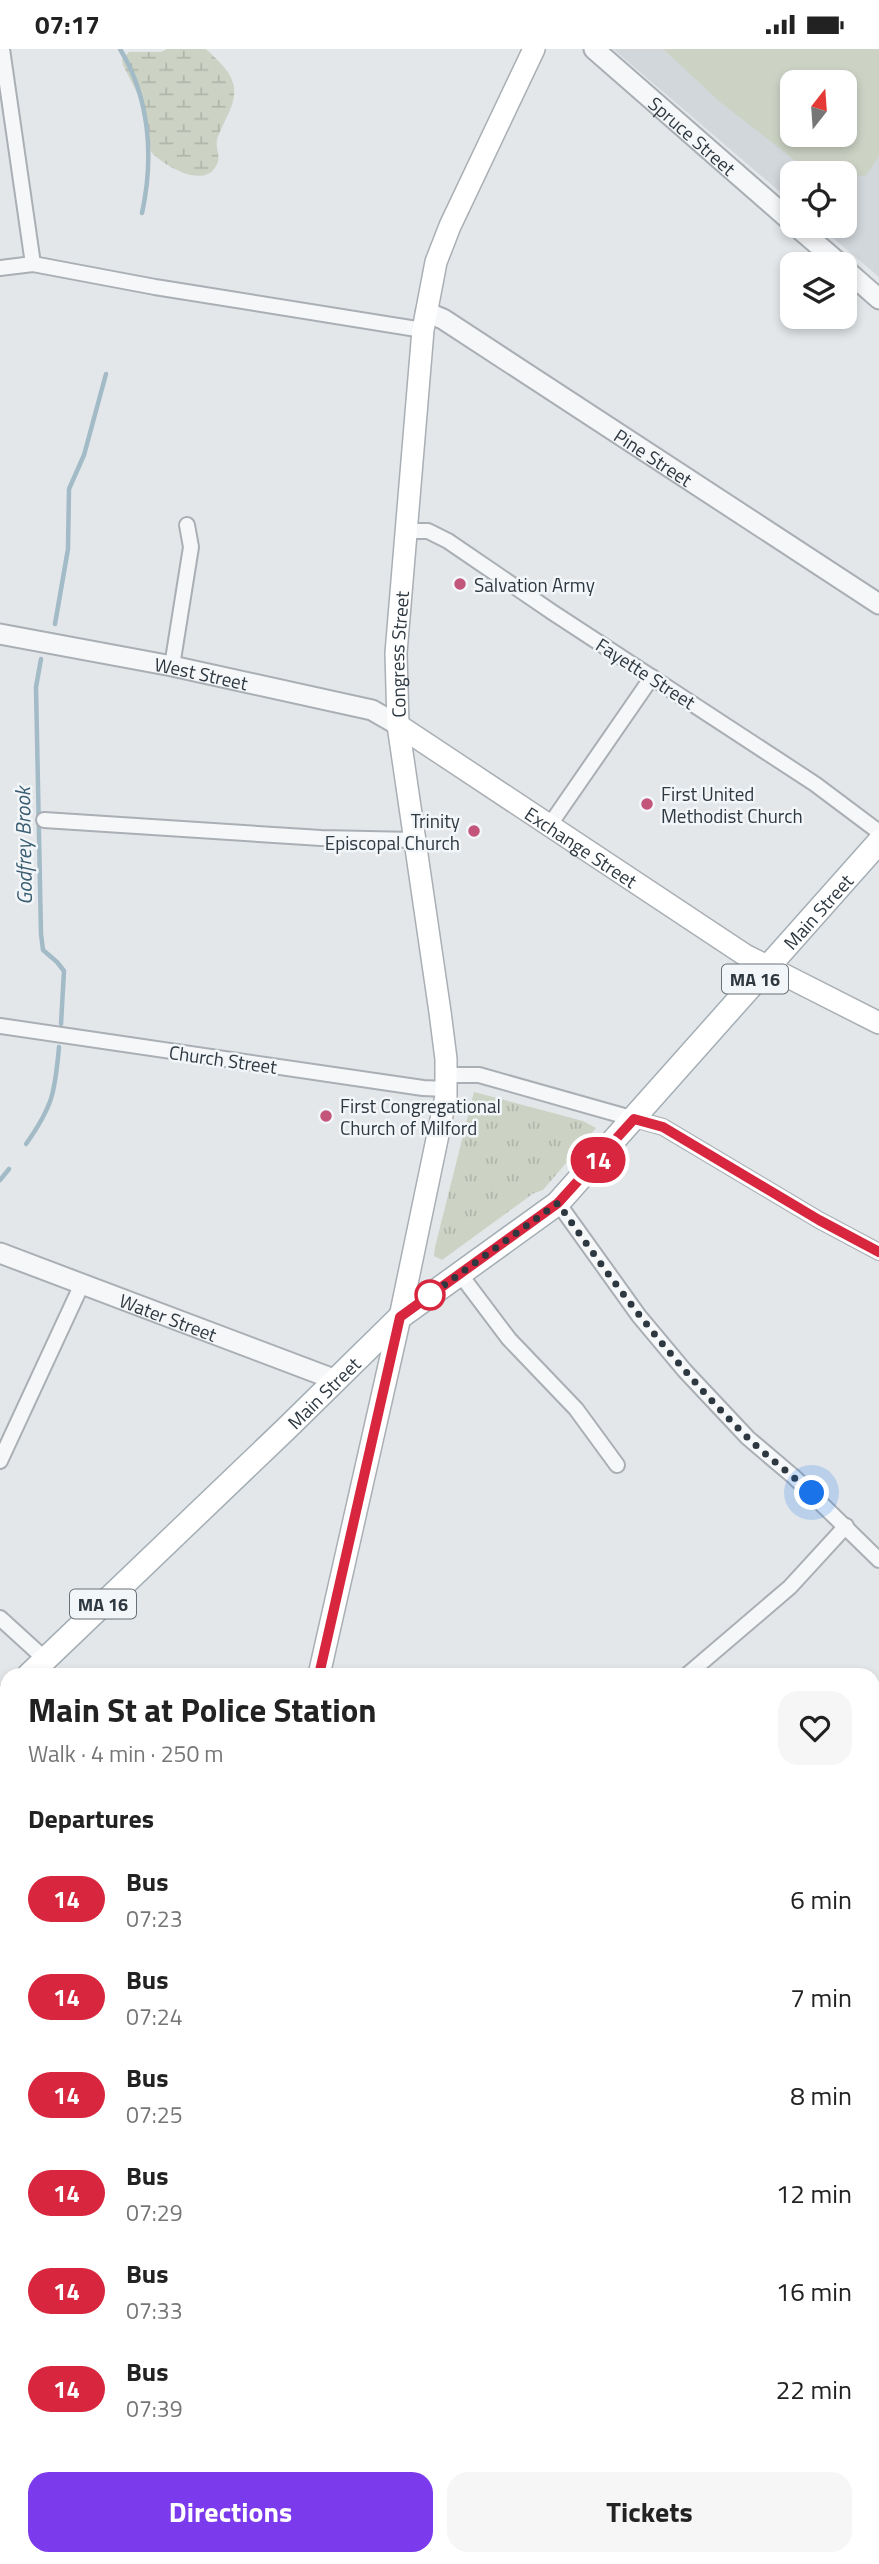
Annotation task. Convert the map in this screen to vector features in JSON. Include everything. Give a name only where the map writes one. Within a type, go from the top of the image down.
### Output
[{"type":"main road","name":"Congress Street","points":[[321,1668],[400,1317],[442,1122],[447,1082],[440,1012],[398,725],[396,653],[424,321],[436,262],[450,226],[534,49]]},
{"type":"main road","name":"Exchange Street","points":[[398,725],[744,955],[879,1023]]},
{"type":"main road","name":"Main Street","points":[[37,1667],[400,1317],[558,1203],[879,842]]},
{"type":"street","points":[[2,49],[33,264]]},
{"type":"street","name":"Spruce Street","points":[[594,49],[780,212]]},
{"type":"street","name":"Spruce Street","points":[[810,238],[826,252]]},
{"type":"street","points":[[0,268],[33,264],[155,287],[424,321]]},
{"type":"street","points":[[857,280],[879,299]]},
{"type":"street","name":"Pine Street","points":[[424,321],[443,319],[879,604]]},
{"type":"street","points":[[172,666],[191,547],[187,525]]},
{"type":"street","name":"Fayette Street","points":[[407,531],[428,531],[449,541],[815,784],[879,832]]},
{"type":"street","name":"West Street","points":[[0,634],[172,666],[372,711],[398,725]]},
{"type":"street","points":[[549,826],[652,677]]},
{"type":"street","points":[[44,820],[321,838],[415,840]]},
{"type":"street","name":"Church Street","points":[[0,1026],[423,1089],[479,1075],[663,1127],[819,1220],[879,1252]]},
{"type":"street","points":[[558,1203],[639,1316],[685,1371],[748,1438],[846,1526],[879,1560]]},
{"type":"street","name":"Water Street","points":[[0,1253],[336,1380]]},
{"type":"street","points":[[460,1274],[509,1339],[576,1409],[617,1465]]},
{"type":"street","points":[[0,1461],[82,1284]]},
{"type":"street","points":[[695,1668],[790,1587],[846,1526]]},
{"type":"street","points":[[0,1618],[37,1667]]},
{"type":"shaded area","points":[[613,49],[879,49],[879,277],[857,258],[857,252],[850,252],[833,238],[857,238],[857,161],[780,161],[780,192]]},
{"type":"green space","points":[[167,49],[206,49],[226,69],[233,83],[234,98],[217,140],[218,163],[210,173],[184,173],[151,152],[140,99],[122,59],[129,52],[161,52]]},
{"type":"green space","points":[[663,49],[879,49],[879,156],[866,176],[857,176],[857,161],[796,161],[720,102]]},
{"type":"green space","points":[[474,1092],[583,1121],[596,1128],[543,1190],[534,1193],[442,1260],[434,1256],[435,1247]]},
{"type":"waterway","name":"Godfrey Brook","points":[[120,49],[138,88],[147,129],[148,171],[142,213]]},
{"type":"waterway","name":"Godfrey Brook","points":[[55,624],[68,549],[69,489],[84,455],[106,374]]},
{"type":"waterway","name":"Godfrey Brook","points":[[41,659],[36,687],[41,934],[43,950],[64,971],[61,1024]]},
{"type":"waterway","name":"Godfrey Brook","points":[[26,1144],[42,1119],[51,1098],[59,1047]]},
{"type":"waterway","name":"Godfrey Brook","points":[[0,1180],[9,1169]]},
{"type":"bus line","name":"14","points":[[321,1668],[400,1317],[558,1203],[634,1119],[663,1127],[819,1220],[879,1252]]},
{"type":"place","name":"Salvation Army","points":[[460,584]]},
{"type":"place","name":"First United Methodist Church","points":[[647,804]]},
{"type":"place","name":"Trinity Episcopal Church","points":[[474,831]]},
{"type":"place","name":"First Congregational Church of Milford","points":[[326,1116]]},
{"type":"route","points":[[430,1295],[422,1301],[558,1203],[639,1316],[685,1371],[748,1438],[812,1493]]}]
